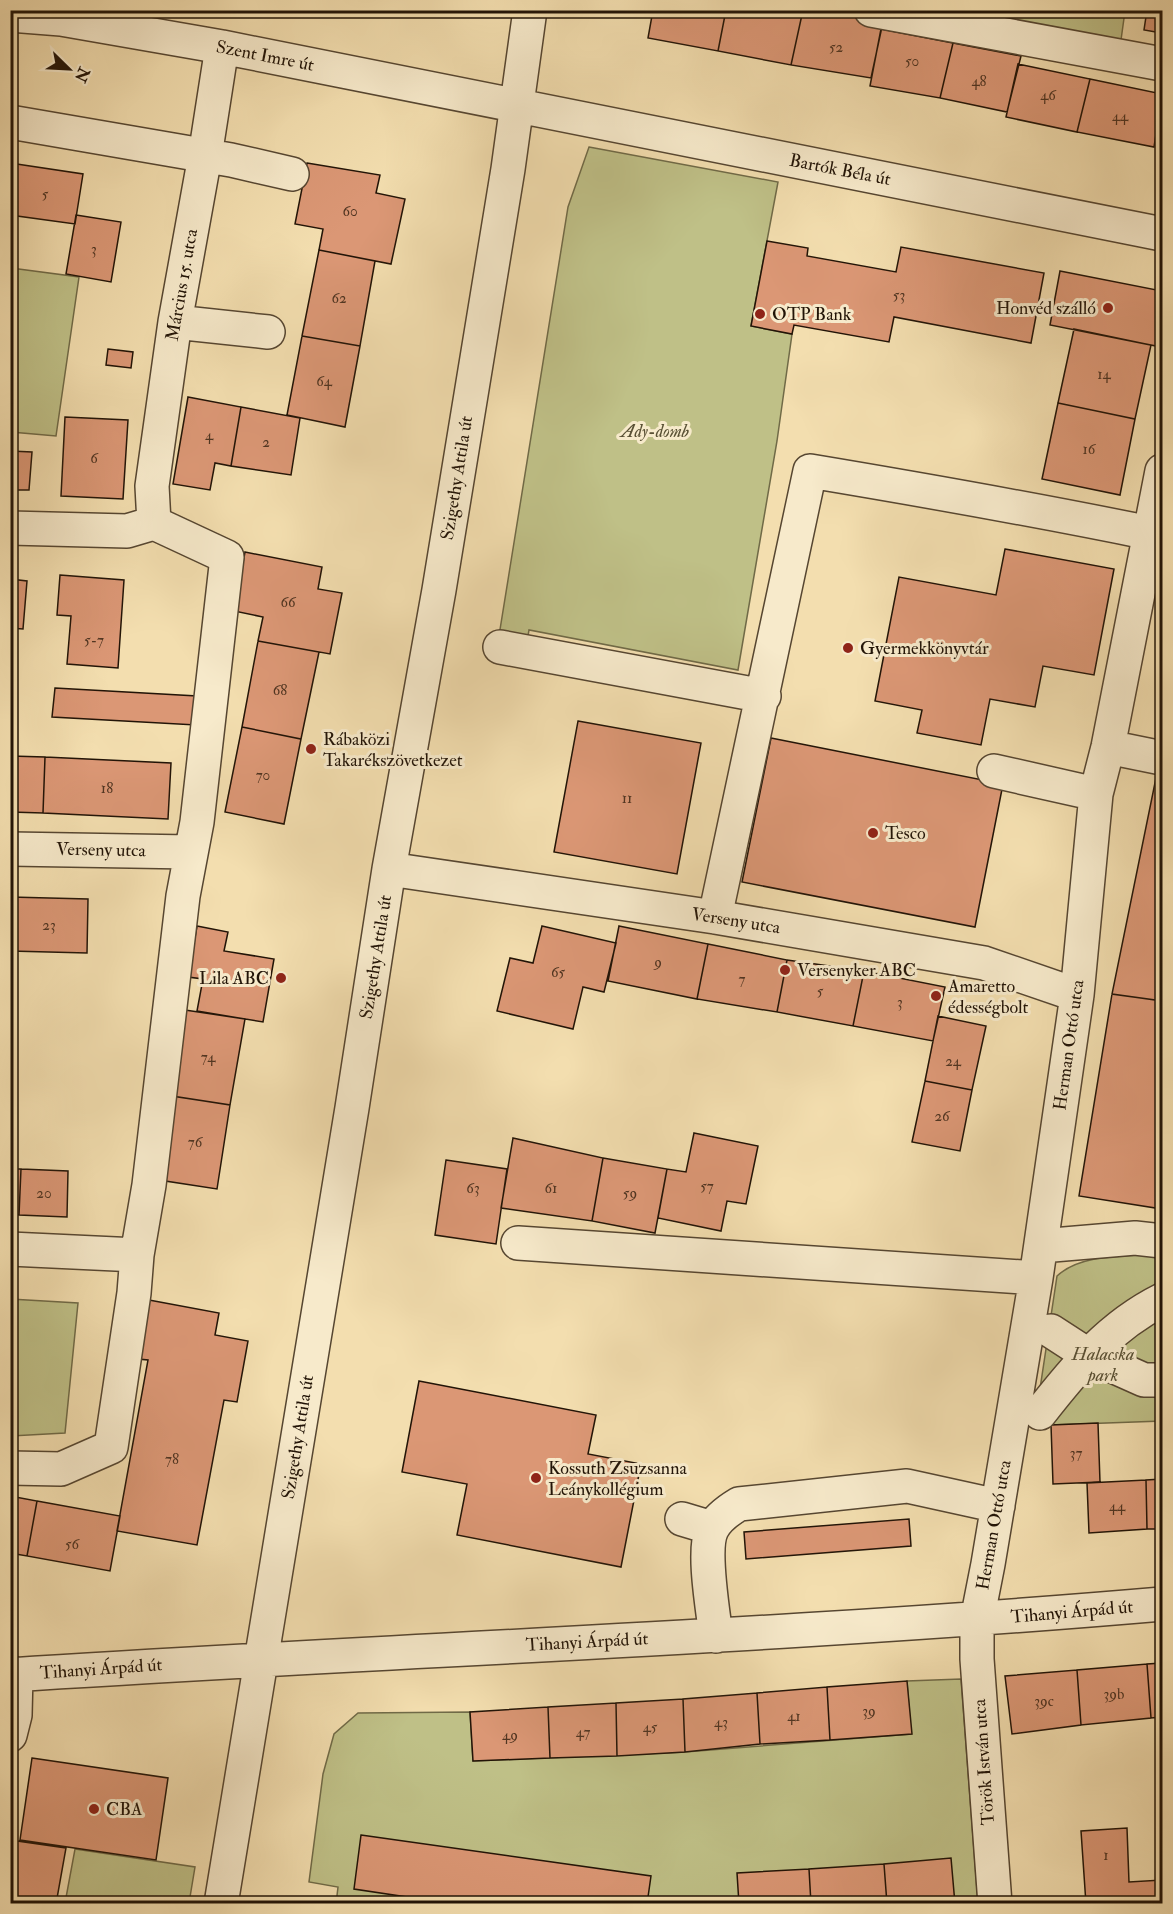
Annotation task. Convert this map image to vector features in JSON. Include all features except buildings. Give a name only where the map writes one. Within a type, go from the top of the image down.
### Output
[{"type":"street","name":"Szigethy Attila út","points":[[220,1904],[352,1108],[389,869],[439,590],[508,169],[530,10]]},
{"type":"street","points":[[871,10],[1162,64]]},
{"type":"street","name":"Szent Imre út","points":[[10,15],[61,19],[222,47],[517,105]]},
{"type":"street","name":"Március 15. utca","points":[[154,524],[152,486],[175,322],[222,47]]},
{"type":"street","name":"Bartók Béla út","points":[[517,105],[1162,234]]},
{"type":"street","points":[[10,122],[205,156],[292,174]]},
{"type":"street","points":[[175,322],[268,332]]},
{"type":"street","points":[[715,918],[810,471],[973,501],[1027,508],[1150,533]]},
{"type":"street","name":"Herman Ottó utca","points":[[977,1620],[1041,1246],[1077,995],[1096,794],[1108,747],[1162,471]]},
{"type":"street","points":[[10,528],[127,531],[154,524],[227,557],[191,852],[183,896],[149,1185],[137,1254],[134,1293],[111,1447],[61,1469],[10,1468]]},
{"type":"street","points":[[500,647],[764,696]]},
{"type":"street","points":[[1108,747],[1162,758]]},
{"type":"street","points":[[994,771],[1096,794]]},
{"type":"street","name":"Verseny utca","points":[[10,849],[191,852]]},
{"type":"street","name":"Verseny utca","points":[[389,869],[715,918],[984,963],[1077,995]]},
{"type":"street","points":[[1041,1246],[1135,1238],[1162,1241]]},
{"type":"street","points":[[518,1243],[1036,1278]]},
{"type":"street","points":[[10,1249],[137,1254]]},
{"type":"street","points":[[1040,1413],[1077,1365],[1126,1321],[1162,1300]]},
{"type":"street","points":[[1051,1331],[1088,1355],[1144,1380],[1162,1380]]},
{"type":"street","points":[[716,1636],[708,1540],[697,1524],[739,1504],[943,1481],[998,1506]]},
{"type":"street","name":"Tihanyi Árpád út","points":[[13,1675],[261,1659],[977,1620],[1162,1604]]},
{"type":"street","name":"Török István utca","points":[[977,1620],[977,1659],[994,1904]]},
{"type":"street","points":[[10,1735],[15,1715],[13,1675]]},
{"type":"green space","points":[[951,11],[1125,11],[1121,40]]},
{"type":"green space","name":"Ady-domb","points":[[589,147],[778,182],[751,326],[792,334],[777,441],[738,670],[529,630],[525,652],[498,642],[568,207]]},
{"type":"green space","points":[[11,268],[79,277],[56,436],[11,432]]},
{"type":"green space","name":"Halacska park","points":[[1162,1254],[1162,1421],[1051,1425],[1035,1422],[1057,1276],[1079,1263],[1092,1260]]},
{"type":"green space","points":[[10,1299],[78,1303],[65,1433],[11,1436]]},
{"type":"green space","points":[[961,1679],[978,1903],[336,1904],[338,1887],[309,1882],[323,1774],[334,1734],[358,1713],[470,1712],[473,1761],[685,1752],[911,1734],[907,1681]]},
{"type":"green space","points":[[75,1849],[195,1867],[189,1903],[65,1903]]},
{"type":"place","name":"Honvéd szálló","points":[[1108,308]]},
{"type":"place","name":"OTP Bank","points":[[760,314]]},
{"type":"place","name":"Gyermekkönyvtár","points":[[848,648]]},
{"type":"place","name":"Rábaközi Takarékszövetkezet","points":[[311,749]]},
{"type":"place","name":"Tesco","points":[[873,833]]},
{"type":"place","name":"Versenyker ABC","points":[[785,970]]},
{"type":"place","name":"Lila ABC","points":[[281,978]]},
{"type":"place","name":"Amaretto édességbolt","points":[[936,996]]},
{"type":"place","name":"Kossuth Zsuzsanna Leánykollégium","points":[[536,1478]]},
{"type":"place","name":"CBA","points":[[94,1809]]}]
